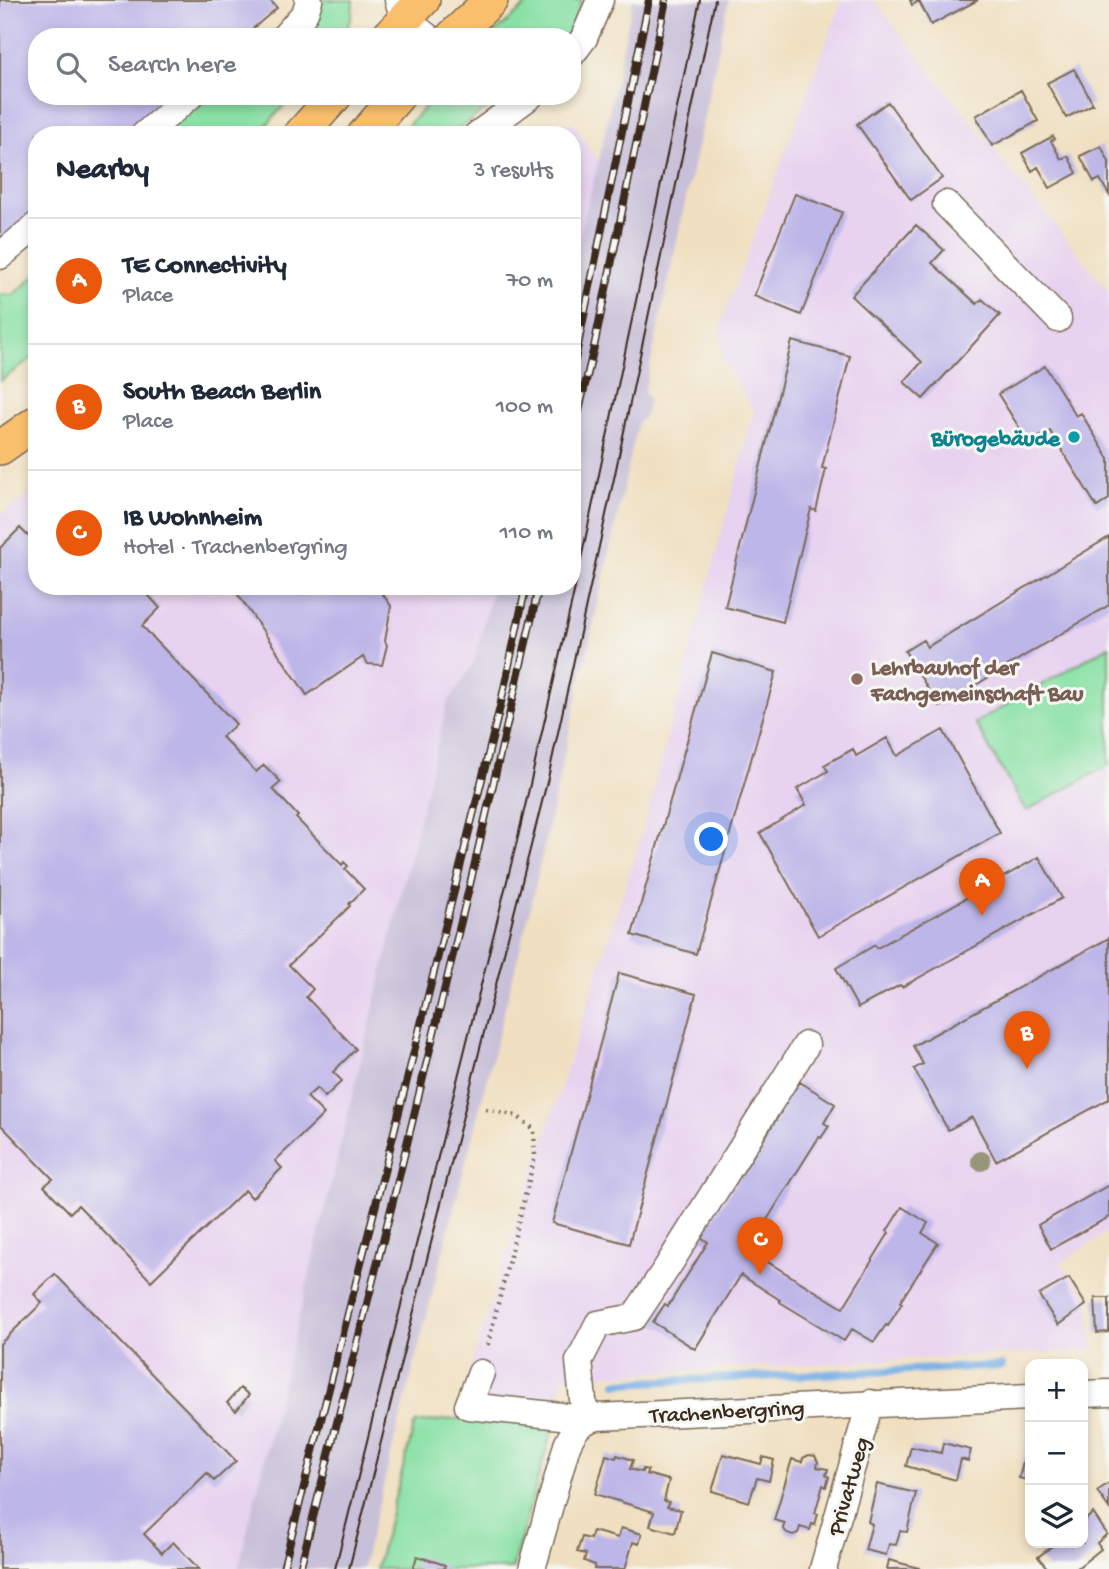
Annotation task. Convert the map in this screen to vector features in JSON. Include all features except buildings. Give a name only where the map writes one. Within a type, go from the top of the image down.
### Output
[{"type":"main road","points":[[308,126],[327,105]]},
{"type":"main road","points":[[372,126],[390,105]]},
{"type":"main road","points":[[0,448],[28,428]]},
{"type":"street","points":[[292,28],[304,13],[309,1],[307,0]]},
{"type":"street","points":[[581,42],[600,0]]},
{"type":"street","points":[[155,126],[179,105]]},
{"type":"street","points":[[489,126],[518,105]]},
{"type":"street","points":[[946,204],[1058,319]]},
{"type":"street","points":[[0,256],[28,233]]},
{"type":"street","points":[[532,1569],[567,1445],[573,1432],[585,1420],[579,1361],[598,1324],[634,1317],[806,1045]]},
{"type":"street","name":"Trachenbergring","points":[[481,1373],[468,1406],[585,1420],[597,1417],[1025,1397]]},
{"type":"street","points":[[1088,1394],[1109,1393]]},
{"type":"street","name":"Privatweg","points":[[823,1569],[870,1403]]},
{"type":"path","points":[[481,1373],[535,1156],[534,1129],[517,1116],[486,1109]]},
{"type":"shaded area","points":[[633,0],[729,0],[644,393],[649,399],[645,417],[638,422],[529,914],[362,1569],[238,1569],[447,704],[474,663],[491,595],[581,595],[581,230]]},
{"type":"shaded area","name":"Lehrbauhof der Fachgemeinschaft Bau","points":[[842,0],[873,0],[1109,292],[1109,1231],[1060,1264],[1088,1296],[1093,1350],[563,1377],[555,1419],[454,1419],[641,837],[754,411],[723,360],[720,327]]},
{"type":"shaded area","points":[[581,135],[603,168],[581,252]]},
{"type":"shaded area","points":[[28,495],[28,595],[492,595],[474,663],[447,705],[245,1569],[0,1569],[0,515]]},
{"type":"green space","points":[[322,0],[353,0],[352,17],[347,28],[308,28]]},
{"type":"green space","points":[[532,0],[582,0],[570,28],[500,28]]},
{"type":"green space","points":[[192,105],[284,105],[266,126],[167,126]]},
{"type":"green space","points":[[427,105],[492,105],[462,126],[407,126]]},
{"type":"green space","points":[[28,282],[28,361],[0,381],[0,294],[13,295]]},
{"type":"green space","points":[[1109,646],[1109,765],[1026,811],[975,723]]},
{"type":"green space","points":[[454,1419],[555,1419],[512,1569],[376,1569],[415,1423]]},
{"type":"waterway","points":[[617,1383],[1001,1366]]},
{"type":"tram line","points":[[581,559],[700,0]]},
{"type":"tram line","points":[[349,1569],[548,778],[715,0]]},
{"type":"tram line","points":[[335,1569],[518,837],[573,595]]},
{"type":"railway","points":[[581,330],[649,0]]},
{"type":"railway","points":[[581,402],[666,0]]},
{"type":"railway","points":[[283,1569],[500,707],[524,595]]},
{"type":"railway","points":[[300,1569],[396,1189],[537,595]]},
{"type":"place","name":"Bürogebäude","points":[[1074,437]]},
{"type":"place","name":"Lehrbauhof der Fachgemeinschaft Bau","points":[[857,679]]},
{"type":"place","name":"TE Connectivity","points":[[982,916]]},
{"type":"place","name":"South Beach Berlin","points":[[1027,1069]]},
{"type":"place","name":"IB Wohnheim","points":[[760,1275]]}]
